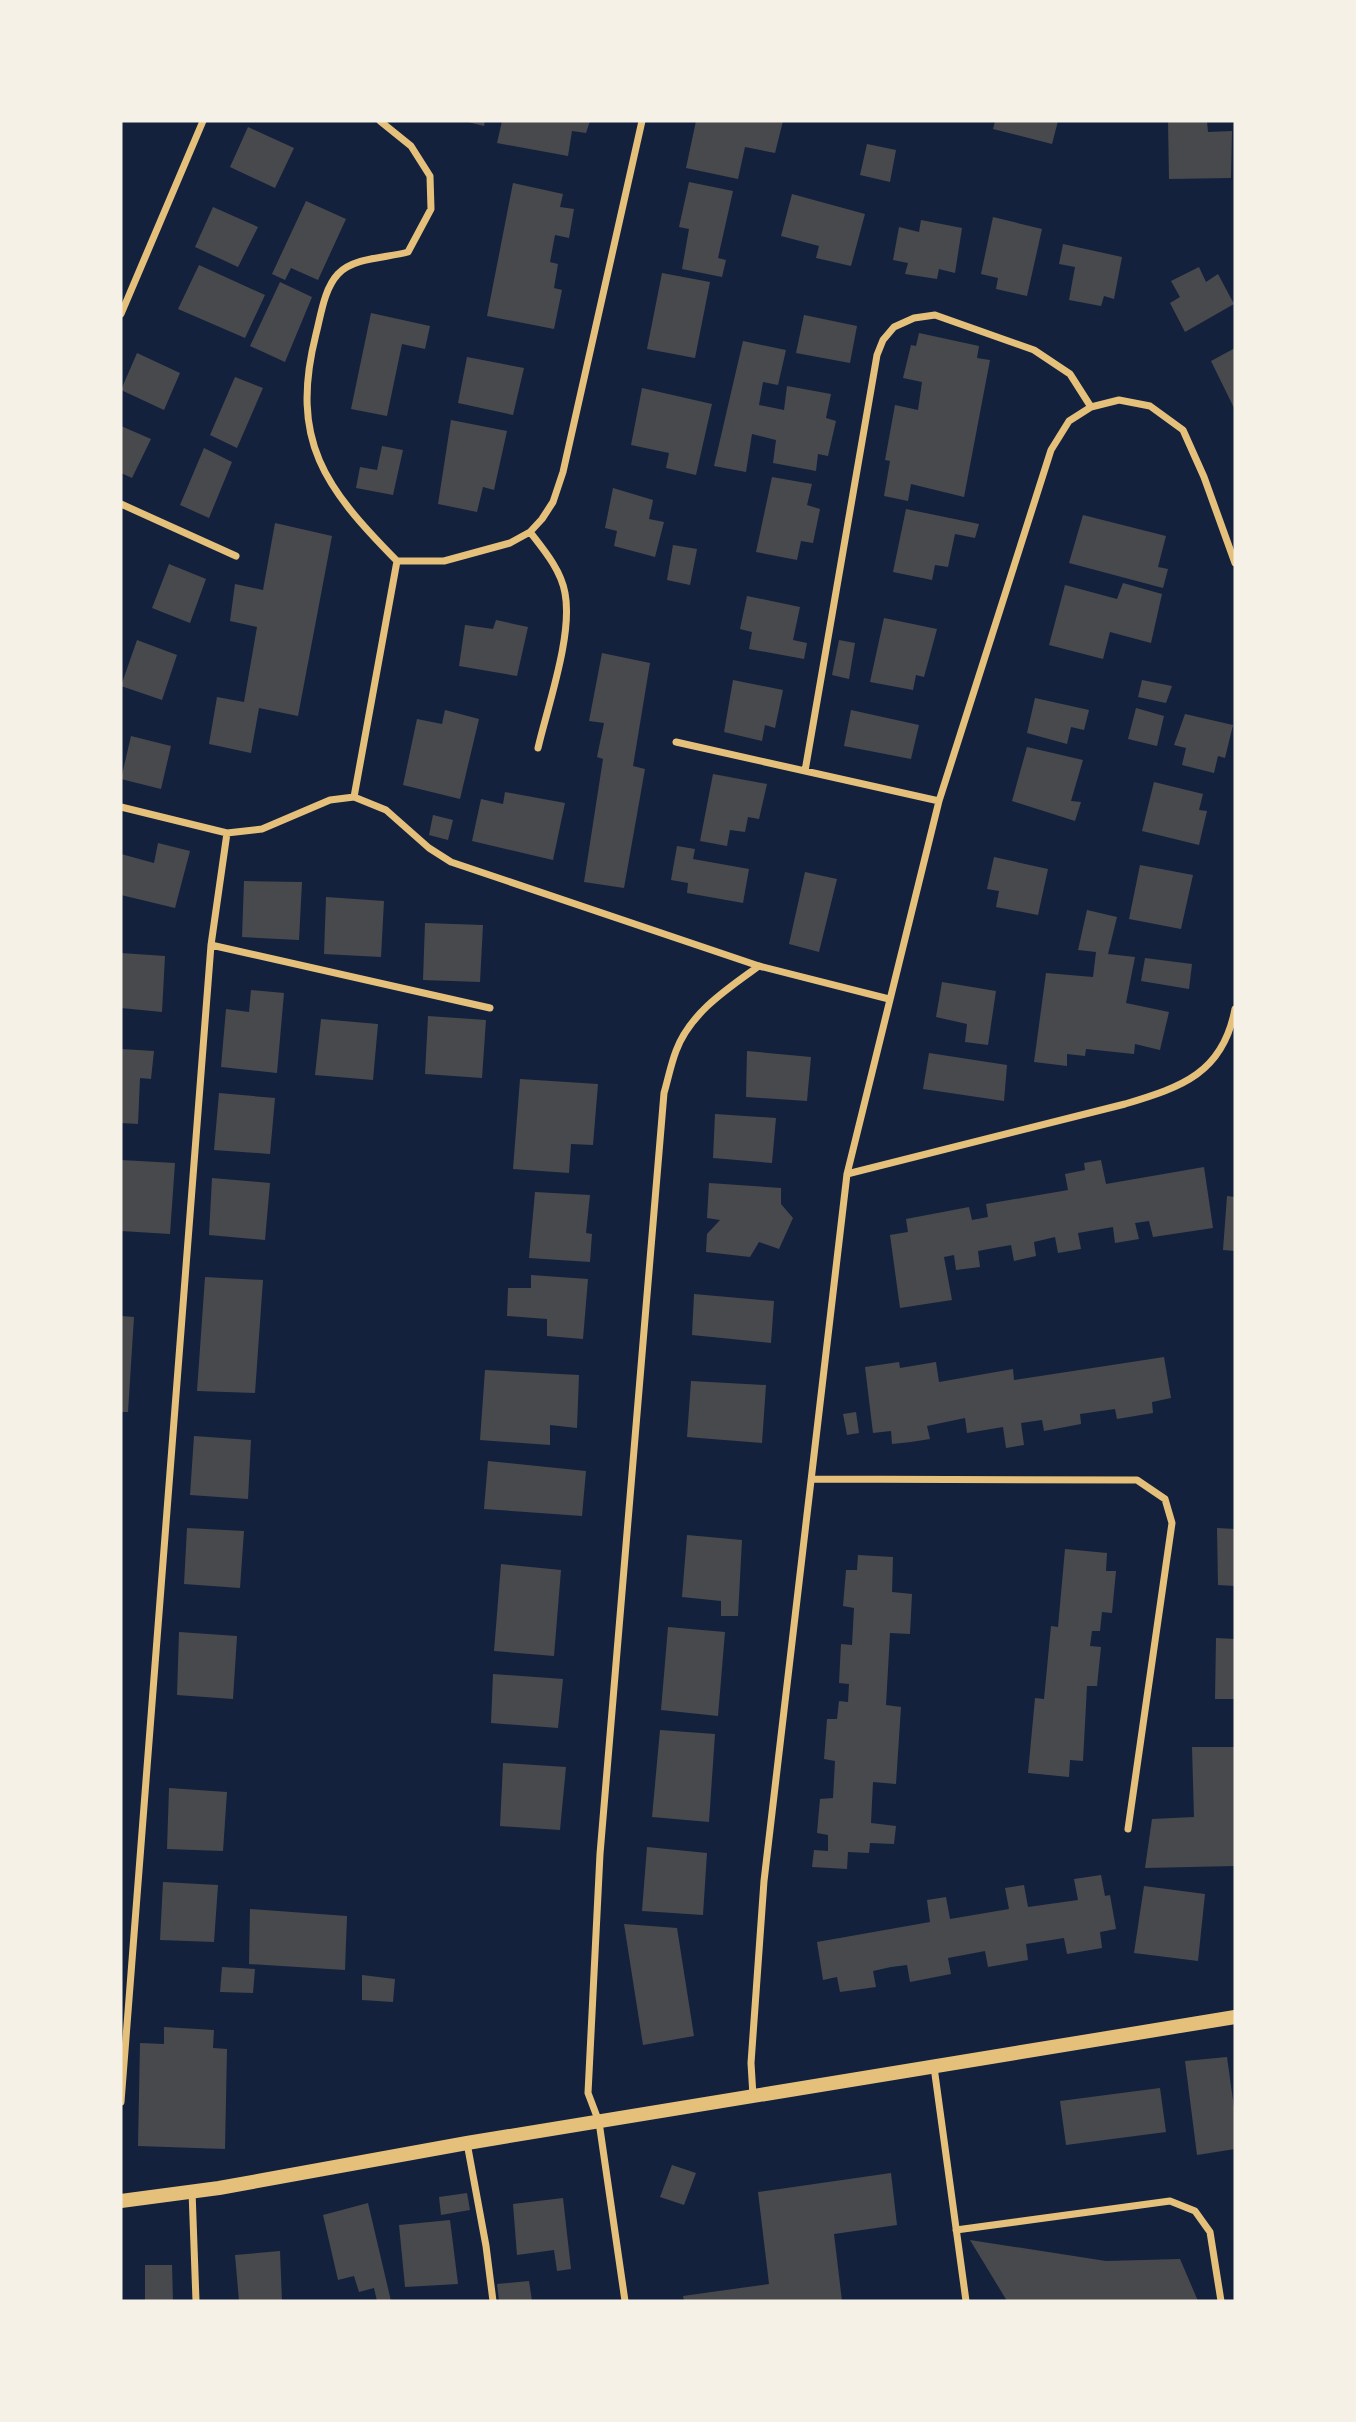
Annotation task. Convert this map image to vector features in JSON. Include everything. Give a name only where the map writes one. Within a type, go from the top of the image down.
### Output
[{"type":"main road","points":[[121,2200],[192,2191],[1235,2017]]},
{"type":"street","points":[[121,314],[203,121]]},
{"type":"street","points":[[380,121],[411,146],[430,176],[431,209],[408,252],[356,263],[338,274],[327,294],[310,359],[308,416],[314,447],[324,472],[357,521],[397,561],[444,561],[510,543],[530,532],[553,502],[563,472],[642,121]]},
{"type":"street","points":[[805,771],[877,355],[883,340],[894,327],[914,318],[935,315],[1034,350],[1069,374],[1091,407]]},
{"type":"street","points":[[752,2097],[751,2063],[764,1881],[847,1174],[939,802],[1051,450],[1069,421],[1091,407],[1119,400],[1150,405],[1183,430],[1204,477],[1235,563]]},
{"type":"street","points":[[121,504],[236,556]]},
{"type":"street","points":[[530,532],[552,562],[565,591],[568,623],[538,748]]},
{"type":"street","points":[[355,797],[397,561]]},
{"type":"street","points":[[676,743],[939,802]]},
{"type":"street","points":[[121,807],[227,834],[262,829],[330,800],[355,797],[386,810],[429,848],[451,862],[759,966],[889,999]]},
{"type":"street","points":[[121,2102],[211,945],[227,834]]},
{"type":"street","points":[[211,945],[490,1008]]},
{"type":"street","points":[[625,2301],[600,2122],[588,2093],[600,1854],[664,1093],[676,1049],[695,1019],[719,995],[759,966]]},
{"type":"street","points":[[847,1174],[1163,1093],[1198,1075],[1216,1056],[1231,1032],[1235,1009]]},
{"type":"street","points":[[812,1479],[1137,1480],[1165,1499],[1172,1523],[1128,1829]]},
{"type":"street","points":[[934,2067],[966,2301]]},
{"type":"street","points":[[467,2143],[493,2301]]},
{"type":"street","points":[[192,2191],[196,2301]]},
{"type":"street","points":[[956,2230],[1170,2201],[1195,2211],[1210,2232],[1221,2301]]},
{"type":"building","points":[[464,121],[485,121],[484,126]]},
{"type":"building","points":[[502,121],[590,121],[586,133],[572,131],[568,156],[497,143]]},
{"type":"building","points":[[696,121],[783,121],[775,153],[745,147],[738,179],[686,168]]},
{"type":"building","points":[[995,121],[1058,121],[1052,144],[993,129]]},
{"type":"building","points":[[1168,121],[1207,121],[1208,132],[1232,131],[1231,178],[1169,179]]},
{"type":"building","points":[[248,127],[294,148],[275,188],[230,167]]},
{"type":"building","points":[[867,144],[896,150],[890,182],[860,175]]},
{"type":"building","points":[[689,182],[733,191],[718,258],[726,260],[722,277],[682,269],[689,229],[679,227]]},
{"type":"building","points":[[513,183],[563,194],[560,207],[574,209],[569,238],[555,235],[550,262],[558,264],[554,288],[562,290],[554,329],[487,316]]},
{"type":"building","points":[[792,194],[865,214],[851,266],[816,258],[819,246],[781,236]]},
{"type":"building","points":[[306,201],[346,219],[318,280],[291,268],[285,280],[272,274]]},
{"type":"building","points":[[213,207],[258,227],[238,267],[195,247]]},
{"type":"building","points":[[993,217],[1042,229],[1027,296],[996,289],[998,278],[981,274]]},
{"type":"building","points":[[921,220],[962,228],[955,273],[939,269],[937,279],[905,274],[908,263],[893,260],[899,227],[919,232]]},
{"type":"building","points":[[1063,244],[1122,257],[1114,299],[1104,296],[1101,306],[1069,300],[1075,267],[1059,264]]},
{"type":"building","points":[[199,265],[265,295],[245,338],[178,309]]},
{"type":"building","points":[[1199,267],[1206,282],[1218,274],[1234,304],[1185,332],[1170,303],[1180,297],[1171,281]]},
{"type":"building","points":[[662,273],[710,282],[695,358],[647,349]]},
{"type":"building","points":[[280,282],[312,297],[285,362],[250,346]]},
{"type":"building","points":[[371,313],[430,326],[425,349],[402,344],[387,416],[351,409]]},
{"type":"building","points":[[804,315],[857,326],[850,363],[796,353]]},
{"type":"building","points":[[919,333],[979,346],[977,358],[990,360],[964,497],[911,484],[908,501],[884,496],[890,461],[885,460],[895,405],[918,410],[922,382],[903,378],[911,345],[916,346]]},
{"type":"building","points":[[743,341],[786,350],[778,385],[763,382],[759,405],[784,410],[787,386],[831,394],[826,418],[836,421],[828,456],[818,454],[816,471],[773,463],[776,440],[752,434],[746,472],[714,466]]},
{"type":"building","points":[[1235,348],[1235,410],[1211,361]]},
{"type":"building","points":[[137,353],[180,373],[164,410],[121,390]]},
{"type":"building","points":[[467,357],[524,368],[513,415],[458,403]]},
{"type":"building","points":[[235,377],[263,388],[237,448],[210,435]]},
{"type":"building","points":[[642,388],[712,404],[696,475],[666,468],[669,453],[631,445]]},
{"type":"building","points":[[451,420],[507,431],[494,490],[483,487],[477,512],[438,504]]},
{"type":"building","points":[[121,426],[151,439],[132,478],[121,473]]},
{"type":"building","points":[[382,446],[403,450],[393,495],[356,488],[360,467],[377,470]]},
{"type":"building","points":[[204,448],[232,462],[209,518],[180,505]]},
{"type":"building","points":[[772,477],[812,484],[807,505],[820,509],[813,543],[801,541],[797,560],[756,552]]},
{"type":"building","points":[[613,488],[653,500],[649,519],[664,522],[655,557],[614,546],[617,531],[605,528]]},
{"type":"building","points":[[906,509],[979,524],[975,538],[955,534],[948,567],[935,565],[932,580],[893,572]]},
{"type":"building","points":[[1083,515],[1166,536],[1158,567],[1168,569],[1163,588],[1069,563]]},
{"type":"building","points":[[275,523],[332,536],[298,716],[259,708],[251,753],[209,744],[217,697],[244,702],[257,627],[230,621],[235,584],[263,590]]},
{"type":"building","points":[[673,545],[697,549],[690,585],[667,580]]},
{"type":"building","points":[[169,564],[206,579],[190,623],[152,608]]},
{"type":"building","points":[[1123,583],[1162,594],[1151,643],[1110,632],[1103,659],[1049,645],[1065,585],[1117,599]]},
{"type":"building","points":[[747,596],[800,607],[793,640],[807,643],[804,659],[749,649],[752,632],[740,629]]},
{"type":"building","points":[[884,618],[937,629],[924,677],[916,675],[913,690],[870,682]]},
{"type":"building","points":[[496,620],[528,627],[517,676],[459,666],[465,625],[493,629]]},
{"type":"building","points":[[137,640],[177,655],[162,700],[121,686]]},
{"type":"building","points":[[839,640],[855,643],[849,679],[832,675]]},
{"type":"building","points":[[602,653],[650,663],[633,766],[645,769],[624,888],[584,882],[603,759],[597,757],[604,723],[589,721]]},
{"type":"building","points":[[733,680],[783,690],[775,728],[765,725],[762,741],[724,732]]},
{"type":"building","points":[[1142,680],[1172,686],[1166,703],[1138,697]]},
{"type":"building","points":[[1035,698],[1089,710],[1084,730],[1071,727],[1067,744],[1027,733]]},
{"type":"building","points":[[1136,708],[1164,716],[1157,746],[1128,739]]},
{"type":"building","points":[[445,710],[479,719],[460,799],[403,785],[417,719],[442,724]]},
{"type":"building","points":[[851,710],[919,725],[911,759],[844,746]]},
{"type":"building","points":[[1185,714],[1233,725],[1225,758],[1218,756],[1214,773],[1182,765],[1186,748],[1174,745]]},
{"type":"building","points":[[131,736],[171,746],[161,789],[121,779]]},
{"type":"building","points":[[1027,747],[1083,760],[1071,801],[1081,802],[1075,821],[1012,801]]},
{"type":"building","points":[[713,774],[767,784],[759,819],[748,817],[745,832],[730,830],[727,846],[700,841]]},
{"type":"building","points":[[1154,782],[1203,794],[1199,810],[1207,811],[1199,845],[1142,831]]},
{"type":"building","points":[[505,792],[565,803],[553,860],[472,841],[481,799],[503,804]]},
{"type":"building","points":[[433,815],[453,820],[448,840],[429,835]]},
{"type":"building","points":[[158,843],[190,851],[175,908],[121,895],[121,854],[154,863]]},
{"type":"building","points":[[677,846],[695,849],[693,859],[749,869],[743,903],[687,893],[688,883],[671,880]]},
{"type":"building","points":[[994,857],[1048,869],[1038,915],[996,907],[999,891],[987,889]]},
{"type":"building","points":[[1140,865],[1193,875],[1181,929],[1129,919]]},
{"type":"building","points":[[805,872],[837,879],[819,952],[789,944]]},
{"type":"building","points":[[244,881],[302,882],[299,940],[242,937]]},
{"type":"building","points":[[326,897],[384,901],[381,957],[324,954]]},
{"type":"building","points":[[1087,910],[1117,917],[1108,954],[1135,957],[1126,1003],[1169,1012],[1160,1050],[1135,1044],[1134,1054],[1086,1049],[1085,1056],[1067,1054],[1067,1066],[1034,1062],[1046,973],[1093,977],[1096,952],[1078,950]]},
{"type":"building","points":[[425,923],[483,925],[480,982],[423,980]]},
{"type":"building","points":[[121,953],[165,956],[162,1012],[121,1008]]},
{"type":"building","points":[[1145,958],[1192,964],[1189,989],[1141,981]]},
{"type":"building","points":[[942,982],[996,991],[988,1045],[965,1042],[967,1024],[936,1017]]},
{"type":"building","points":[[251,990],[284,993],[277,1073],[221,1067],[226,1009],[249,1012]]},
{"type":"building","points":[[428,1016],[486,1020],[482,1078],[425,1074]]},
{"type":"building","points":[[321,1019],[378,1024],[373,1080],[315,1075]]},
{"type":"building","points":[[121,1049],[154,1051],[151,1079],[140,1078],[138,1124],[121,1123]]},
{"type":"building","points":[[747,1051],[811,1057],[807,1101],[746,1097]]},
{"type":"building","points":[[929,1053],[1007,1065],[1004,1101],[923,1089]]},
{"type":"building","points":[[520,1079],[598,1084],[593,1145],[571,1144],[569,1173],[513,1169]]},
{"type":"building","points":[[219,1093],[275,1098],[270,1154],[214,1150]]},
{"type":"building","points":[[715,1114],[776,1118],[772,1163],[713,1158]]},
{"type":"building","points":[[121,1160],[175,1163],[170,1234],[121,1231]]},
{"type":"building","points":[[1101,1160],[1106,1184],[1204,1167],[1213,1228],[1153,1237],[1149,1221],[1135,1223],[1139,1239],[1115,1243],[1113,1227],[1078,1233],[1081,1249],[1058,1253],[1055,1237],[1034,1242],[1036,1256],[1014,1261],[1011,1245],[978,1251],[980,1267],[956,1270],[954,1255],[944,1257],[952,1300],[900,1308],[890,1235],[908,1232],[906,1219],[969,1207],[972,1220],[988,1217],[986,1204],[1068,1190],[1065,1174],[1085,1170],[1084,1163]]},
{"type":"building","points":[[212,1178],[270,1183],[265,1240],[209,1235]]},
{"type":"building","points":[[709,1183],[781,1188],[781,1204],[793,1218],[779,1249],[759,1242],[750,1257],[706,1252],[707,1234],[720,1220],[707,1218]]},
{"type":"building","points":[[535,1192],[590,1195],[586,1233],[592,1234],[590,1262],[529,1258]]},
{"type":"building","points":[[1227,1196],[1235,1197],[1235,1251],[1223,1250]]},
{"type":"building","points":[[531,1275],[588,1279],[583,1339],[547,1336],[547,1319],[507,1316],[508,1288],[531,1288]]},
{"type":"building","points":[[205,1277],[263,1280],[255,1393],[197,1391]]},
{"type":"building","points":[[694,1294],[774,1301],[771,1343],[692,1335]]},
{"type":"building","points":[[121,1316],[134,1317],[128,1412],[121,1412]]},
{"type":"building","points":[[1164,1357],[1171,1398],[1152,1402],[1153,1413],[1117,1419],[1115,1409],[1080,1414],[1081,1424],[1044,1431],[1042,1420],[1021,1423],[1024,1445],[1006,1448],[1003,1427],[967,1433],[965,1418],[927,1426],[930,1439],[892,1444],[891,1431],[873,1433],[865,1367],[899,1362],[900,1368],[936,1362],[939,1382],[1013,1369],[1014,1380]]},
{"type":"building","points":[[485,1370],[579,1375],[577,1428],[550,1425],[550,1445],[480,1440]]},
{"type":"building","points":[[691,1381],[766,1385],[762,1443],[687,1437]]},
{"type":"building","points":[[856,1412],[859,1433],[847,1435],[843,1414]]},
{"type":"building","points":[[194,1436],[251,1440],[248,1499],[190,1495]]},
{"type":"building","points":[[488,1461],[586,1471],[582,1516],[484,1509]]},
{"type":"building","points":[[187,1528],[244,1531],[240,1588],[184,1584]]},
{"type":"building","points":[[1217,1528],[1235,1529],[1235,1586],[1218,1585]]},
{"type":"building","points":[[687,1535],[742,1540],[738,1616],[721,1616],[721,1601],[682,1597]]},
{"type":"building","points":[[1065,1549],[1107,1553],[1106,1571],[1116,1571],[1112,1613],[1102,1612],[1100,1631],[1092,1631],[1090,1646],[1101,1647],[1097,1686],[1087,1686],[1083,1761],[1070,1760],[1069,1777],[1028,1773],[1035,1698],[1044,1699],[1051,1626],[1058,1627]]},
{"type":"building","points":[[858,1555],[893,1557],[892,1592],[912,1594],[910,1634],[890,1633],[886,1705],[901,1707],[896,1784],[873,1782],[871,1823],[896,1826],[894,1844],[870,1843],[869,1853],[848,1852],[847,1869],[812,1867],[814,1850],[828,1851],[828,1835],[817,1833],[820,1799],[833,1798],[835,1761],[824,1759],[827,1719],[837,1719],[839,1701],[848,1702],[849,1684],[839,1683],[841,1644],[852,1645],[854,1608],[843,1606],[846,1570],[857,1570]]},
{"type":"building","points":[[501,1564],[561,1570],[554,1656],[494,1651]]},
{"type":"building","points":[[668,1627],[725,1632],[718,1716],[661,1710]]},
{"type":"building","points":[[179,1632],[237,1636],[233,1699],[177,1695]]},
{"type":"building","points":[[1216,1638],[1235,1639],[1235,1699],[1215,1699]]},
{"type":"building","points":[[493,1674],[563,1679],[558,1728],[491,1723]]},
{"type":"building","points":[[660,1730],[715,1734],[709,1822],[652,1817]]},
{"type":"building","points":[[1192,1747],[1235,1747],[1235,1866],[1145,1868],[1152,1819],[1194,1817]]},
{"type":"building","points":[[503,1763],[566,1767],[560,1830],[500,1826]]},
{"type":"building","points":[[169,1788],[227,1792],[223,1851],[167,1849]]},
{"type":"building","points":[[647,1847],[707,1853],[703,1915],[642,1911]]},
{"type":"building","points":[[1101,1875],[1105,1896],[1110,1895],[1116,1929],[1100,1932],[1102,1948],[1067,1954],[1064,1938],[1026,1944],[1028,1960],[988,1967],[985,1951],[948,1958],[951,1974],[910,1982],[907,1965],[873,1971],[876,1987],[840,1992],[837,1977],[823,1980],[817,1942],[930,1922],[927,1900],[946,1897],[950,1919],[1009,1909],[1005,1888],[1024,1885],[1028,1907],[1078,1900],[1074,1879]]},
{"type":"building","points":[[163,1882],[218,1885],[214,1942],[160,1940]]},
{"type":"building","points":[[1144,1886],[1205,1894],[1198,1961],[1134,1953]]},
{"type":"building","points":[[250,1909],[347,1916],[345,1970],[249,1964]]},
{"type":"building","points":[[624,1924],[677,1928],[694,2036],[643,2045]]},
{"type":"building","points":[[222,1967],[255,1969],[253,1993],[220,1992]]},
{"type":"building","points":[[362,1975],[395,1979],[393,2002],[362,2000]]},
{"type":"building","points":[[164,2027],[214,2030],[213,2048],[227,2049],[225,2149],[138,2146],[140,2043],[164,2044]]},
{"type":"building","points":[[1227,2057],[1235,2115],[1235,2149],[1197,2155],[1185,2061]]},
{"type":"building","points":[[1160,2088],[1166,2132],[1066,2145],[1060,2101]]},
{"type":"building","points":[[672,2165],[696,2173],[684,2205],[660,2197]]},
{"type":"building","points":[[891,2173],[897,2225],[834,2234],[842,2301],[684,2301],[683,2296],[769,2284],[758,2192]]},
{"type":"building","points":[[467,2193],[470,2210],[441,2215],[439,2197]]},
{"type":"building","points":[[563,2198],[571,2269],[557,2271],[554,2250],[517,2255],[513,2204]]},
{"type":"building","points":[[368,2203],[391,2301],[377,2301],[374,2288],[359,2292],[354,2276],[338,2280],[323,2215]]},
{"type":"building","points":[[450,2220],[458,2284],[405,2287],[399,2225]]},
{"type":"building","points":[[970,2240],[1106,2261],[1180,2259],[1198,2301],[1007,2301]]},
{"type":"building","points":[[280,2251],[282,2301],[239,2301],[235,2255]]},
{"type":"building","points":[[145,2265],[172,2265],[173,2301],[145,2301]]},
{"type":"building","points":[[529,2281],[532,2301],[499,2301],[497,2284]]}]
